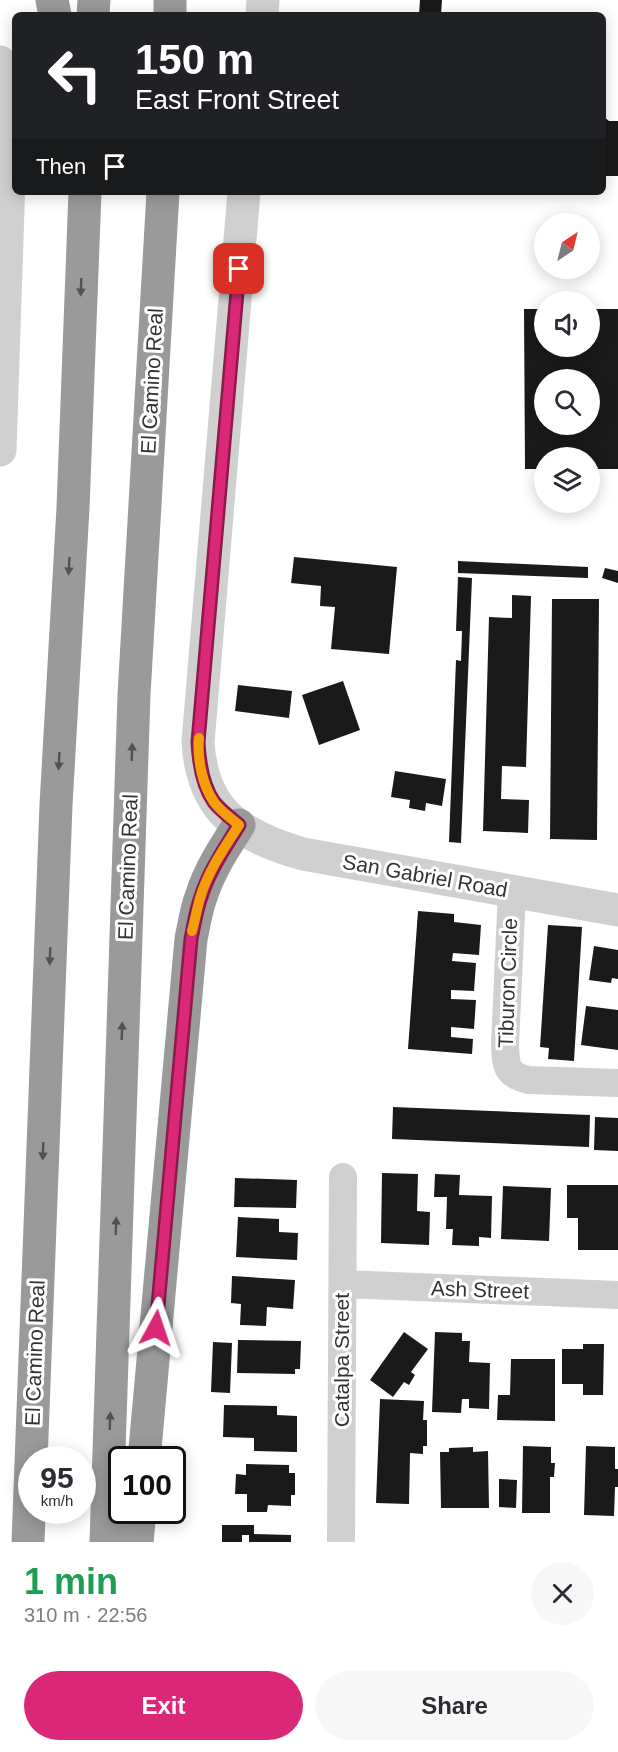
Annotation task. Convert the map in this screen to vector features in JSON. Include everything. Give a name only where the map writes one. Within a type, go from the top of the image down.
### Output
[{"type":"highway","points":[[79,195],[84,229]]},
{"type":"highway","name":"El Camino Real","points":[[28,1542],[56,806],[73,508],[86,195]]},
{"type":"highway","name":"El Camino Real","points":[[106,1542],[134,696],[163,195]]},
{"type":"highway","points":[[145,1446],[191,939],[200,897],[207,880],[239,825]]},
{"type":"highway","points":[[137,1542],[139,1524]]},
{"type":"street","points":[[0,62],[9,179],[0,450]]},
{"type":"street","name":"San Gabriel Road","points":[[244,195],[198,742],[199,762],[206,786],[215,803],[239,825],[276,846],[303,854],[618,910]]},
{"type":"street","name":"Tiburon Circle","points":[[512,891],[506,1065],[515,1076],[528,1080],[618,1083]]},
{"type":"street","name":"Catalpa Street","points":[[341,1542],[343,1178]]},
{"type":"street","name":"Ash Street","points":[[343,1284],[618,1295]]},
{"type":"building","points":[[420,0],[442,0],[441,12],[419,12]]},
{"type":"building","points":[[606,118],[609,121],[618,121],[618,176],[606,176]]},
{"type":"building","points":[[524,309],[534,309],[534,357],[600,357],[600,309],[618,309],[618,469],[600,469],[600,447],[534,447],[534,469],[525,469]]},
{"type":"building","points":[[294,557],[397,567],[389,654],[331,649],[335,607],[320,606],[321,586],[291,583]]},
{"type":"building","points":[[458,561],[588,567],[588,578],[458,573]]},
{"type":"building","points":[[605,568],[618,571],[618,583],[602,578]]},
{"type":"building","points":[[458,577],[472,578],[461,843],[449,842],[456,660],[461,661],[462,631],[456,631]]},
{"type":"building","points":[[512,595],[531,596],[526,767],[502,766],[501,799],[529,800],[528,833],[483,831],[489,617],[512,618]]},
{"type":"building","points":[[552,599],[599,599],[597,840],[550,839]]},
{"type":"building","points":[[343,681],[360,730],[319,745],[302,695]]},
{"type":"building","points":[[238,685],[292,691],[289,718],[235,711]]},
{"type":"building","points":[[395,771],[446,779],[442,806],[426,803],[425,811],[409,808],[410,800],[391,797]]},
{"type":"building","points":[[418,911],[454,914],[454,922],[481,925],[479,955],[453,953],[452,961],[476,963],[474,991],[451,990],[451,999],[476,1000],[474,1029],[451,1027],[451,1037],[473,1039],[472,1054],[408,1049]]},
{"type":"building","points":[[548,925],[582,927],[574,1061],[548,1059],[549,1048],[540,1047]]},
{"type":"building","points":[[594,946],[618,950],[618,979],[612,978],[611,983],[589,980]]},
{"type":"building","points":[[586,1006],[618,1010],[618,1050],[581,1045]]},
{"type":"building","points":[[393,1107],[590,1115],[589,1147],[392,1139]]},
{"type":"building","points":[[595,1117],[618,1118],[618,1151],[594,1150]]},
{"type":"building","points":[[382,1173],[418,1174],[417,1211],[430,1212],[429,1245],[381,1243]]},
{"type":"building","points":[[435,1174],[460,1175],[459,1195],[492,1196],[491,1238],[479,1237],[479,1246],[452,1245],[453,1229],[446,1229],[447,1197],[434,1197]]},
{"type":"building","points":[[235,1178],[297,1180],[296,1208],[234,1207]]},
{"type":"building","points":[[567,1185],[618,1185],[618,1250],[578,1250],[578,1218],[567,1218]]},
{"type":"building","points":[[503,1186],[551,1188],[549,1241],[501,1239]]},
{"type":"building","points":[[238,1217],[279,1219],[279,1232],[298,1233],[297,1260],[236,1257]]},
{"type":"building","points":[[232,1276],[295,1280],[293,1309],[267,1307],[266,1326],[240,1325],[241,1304],[231,1303]]},
{"type":"building","points":[[404,1332],[428,1349],[411,1372],[415,1375],[409,1385],[404,1382],[393,1397],[370,1380]]},
{"type":"building","points":[[435,1332],[462,1333],[462,1341],[470,1341],[469,1362],[490,1363],[489,1409],[469,1408],[469,1399],[462,1399],[461,1413],[432,1412]]},
{"type":"building","points":[[238,1340],[301,1341],[300,1369],[295,1369],[295,1374],[237,1373]]},
{"type":"building","points":[[213,1342],[232,1343],[230,1393],[211,1392]]},
{"type":"building","points":[[583,1344],[604,1344],[603,1395],[583,1395],[583,1384],[562,1384],[562,1349],[583,1349]]},
{"type":"building","points":[[511,1359],[555,1359],[555,1421],[497,1420],[498,1395],[510,1395]]},
{"type":"building","points":[[380,1399],[424,1401],[423,1420],[427,1420],[427,1446],[423,1446],[423,1454],[410,1453],[409,1504],[376,1503]]},
{"type":"building","points":[[224,1405],[277,1406],[277,1415],[297,1416],[297,1452],[254,1451],[254,1438],[223,1437]]},
{"type":"building","points":[[523,1446],[551,1447],[551,1463],[555,1463],[554,1477],[550,1477],[550,1513],[522,1513]]},
{"type":"building","points":[[586,1446],[615,1447],[618,1487],[615,1487],[614,1516],[584,1515]]},
{"type":"building","points":[[473,1447],[473,1452],[488,1451],[489,1508],[441,1508],[440,1452],[449,1452],[449,1448]]},
{"type":"building","points":[[246,1464],[289,1465],[289,1473],[295,1473],[295,1495],[291,1495],[291,1506],[268,1505],[267,1512],[247,1512],[247,1494],[235,1494],[236,1474],[246,1475]]},
{"type":"building","points":[[499,1479],[517,1480],[516,1508],[499,1507]]},
{"type":"building","points":[[222,1525],[254,1525],[254,1534],[291,1535],[291,1542],[249,1542],[249,1535],[242,1535],[242,1542],[222,1542]]},
{"type":"slow traffic","points":[[192,931],[200,897],[207,880],[239,825],[215,803],[206,786],[199,762],[199,738]]},
{"type":"route","points":[[156,1328],[191,939],[200,897],[207,880],[239,825],[215,803],[206,786],[199,762],[198,742],[239,269]]}]
